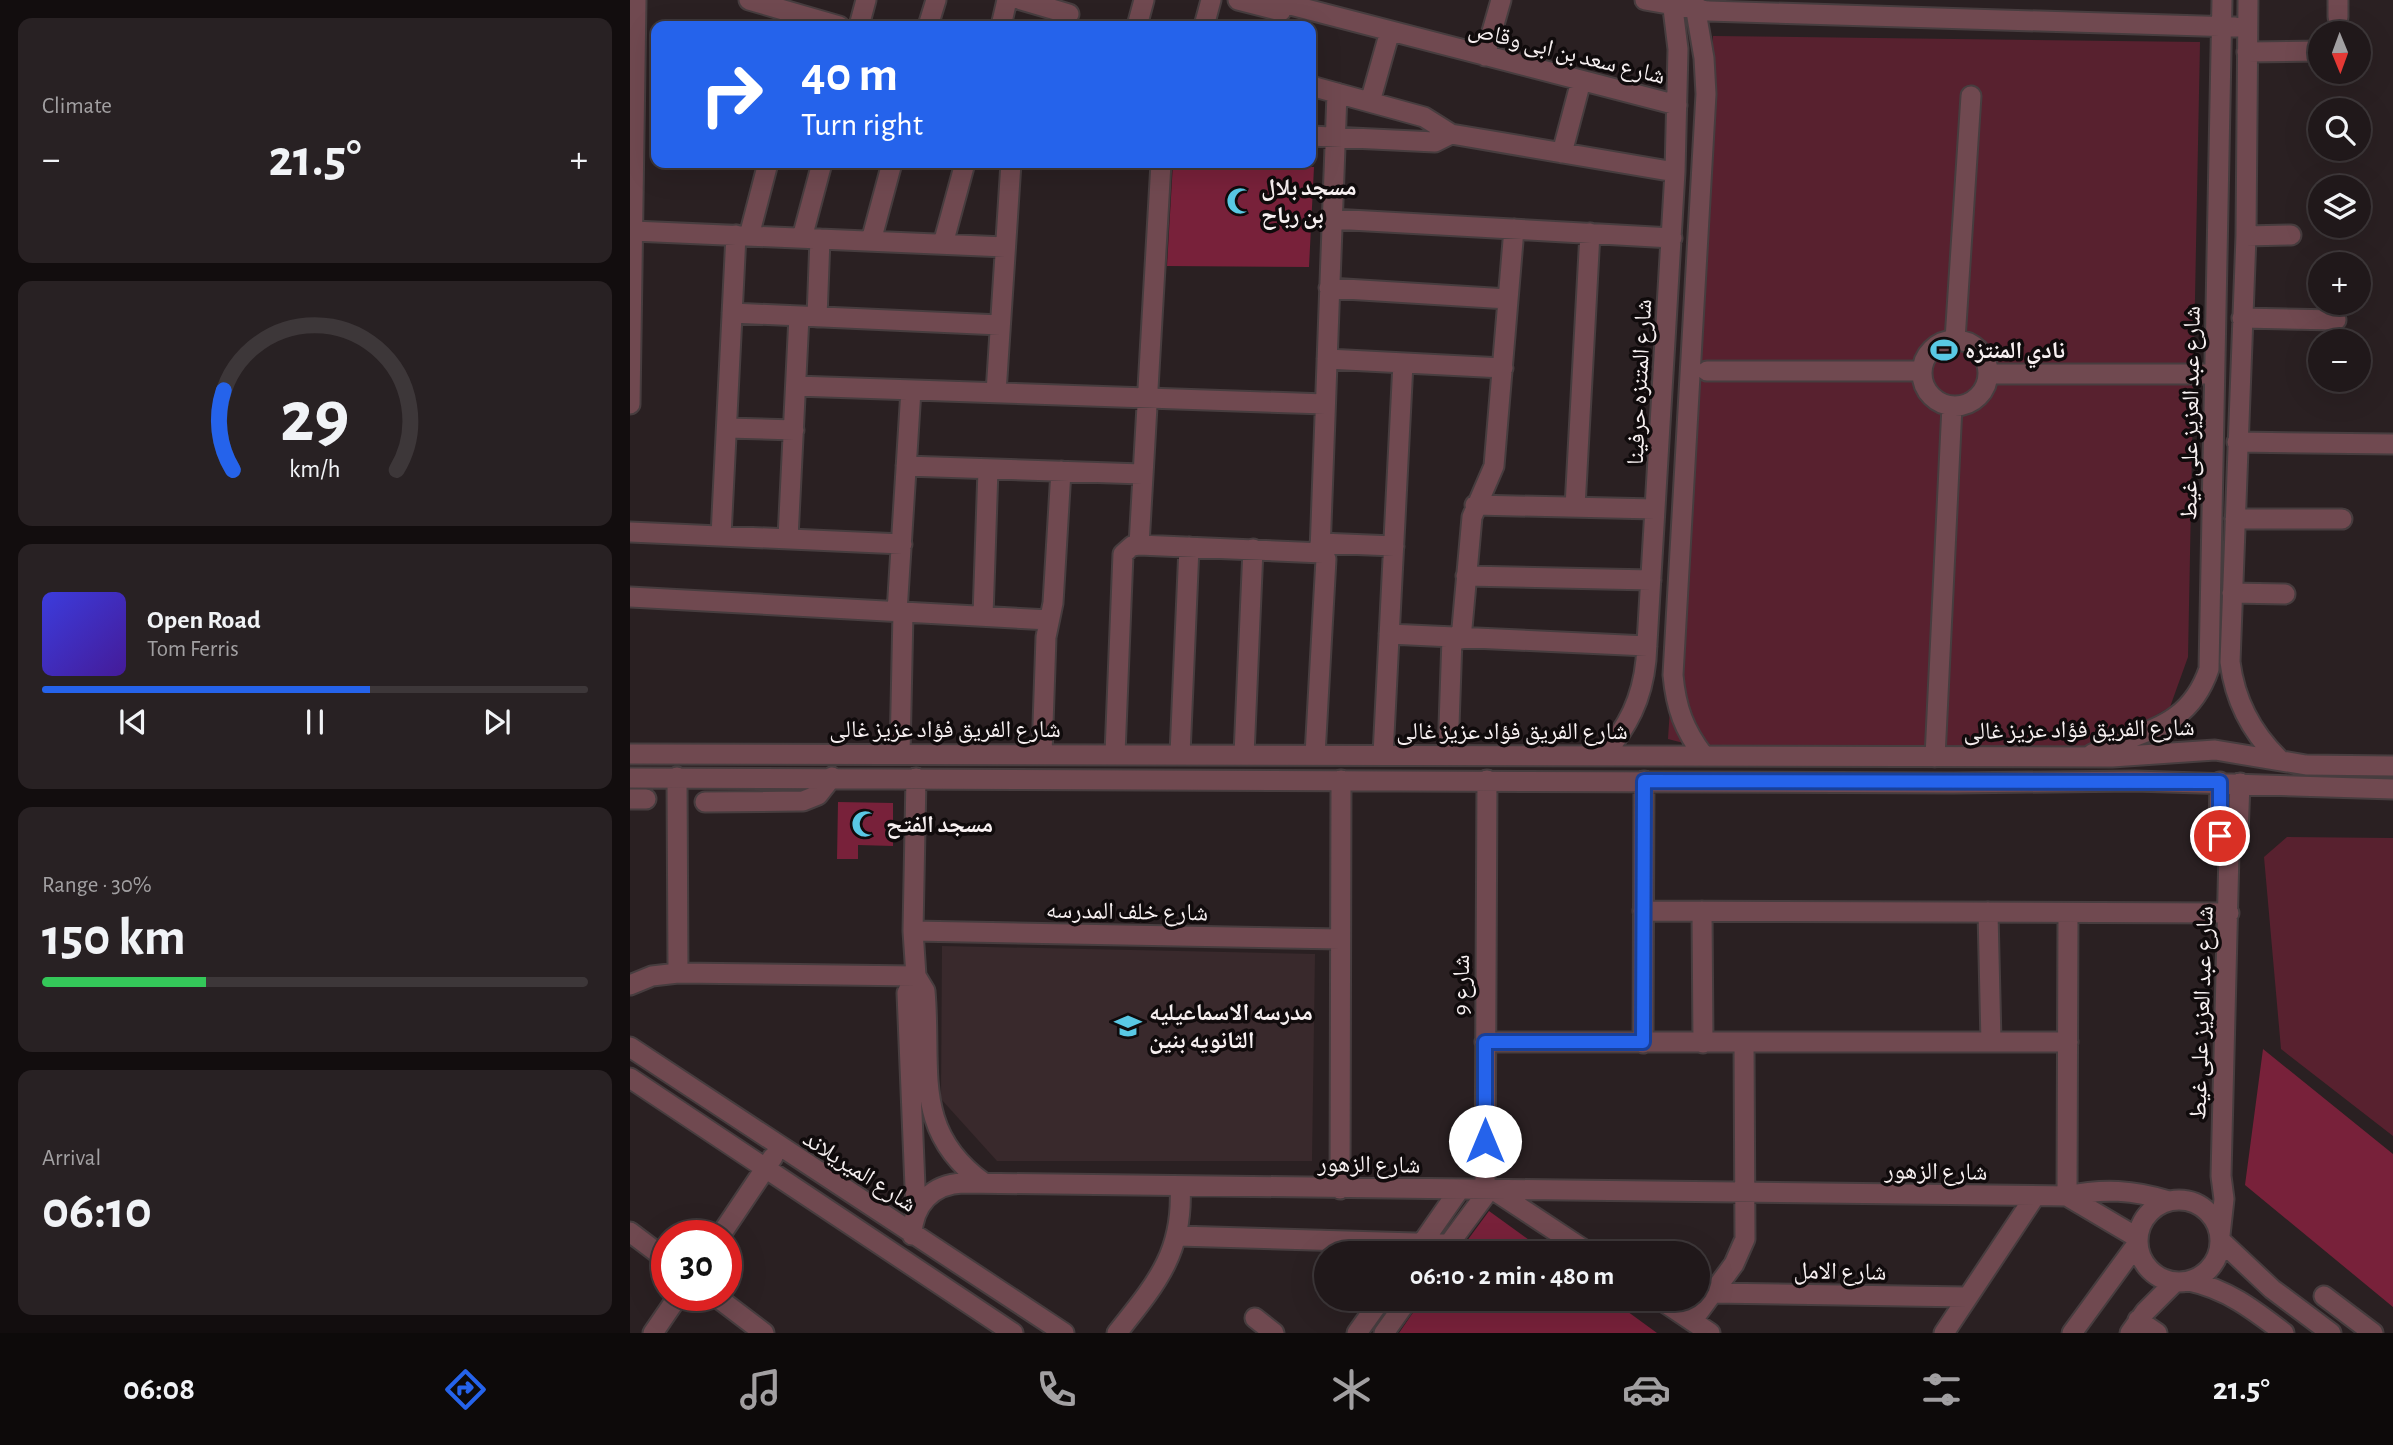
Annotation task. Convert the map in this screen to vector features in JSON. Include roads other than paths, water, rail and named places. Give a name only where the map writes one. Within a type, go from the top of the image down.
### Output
[{"type":"street","points":[[630,404],[636,0]]},
{"type":"street","points":[[749,0],[803,21]]},
{"type":"street","points":[[860,21],[866,0]]},
{"type":"street","points":[[930,21],[936,0]]},
{"type":"street","points":[[1002,21],[1007,0]]},
{"type":"street","points":[[1021,0],[1070,13]]},
{"type":"street","points":[[1138,21],[1144,0]]},
{"type":"street","points":[[1205,21],[1211,0]]},
{"type":"street","name":"شارع سعد بن ابى وقاص","points":[[1238,0],[1390,31],[1677,105]]},
{"type":"street","points":[[1485,56],[1501,0]]},
{"type":"street","points":[[1645,0],[1694,5],[1883,7],[2247,27]]},
{"type":"street","name":"شارع عبد العزيز على غيط","points":[[2087,756],[2166,725],[2194,702],[2203,687],[2211,652],[2214,302],[2219,281],[2222,0]]},
{"type":"street","name":"شارع عبد العزيز على غيط","points":[[2248,0],[2246,236],[2230,663],[2236,694],[2254,730],[2280,760]]},
{"type":"street","name":"شارع المتنزه حرفينا","points":[[1603,756],[1622,732],[1637,705],[1647,646],[1675,172],[1678,49],[1672,3]]},
{"type":"street","name":"شارع المتنزه حرفينا","points":[[1694,5],[1704,58],[1706,94],[1681,527],[1675,693],[1684,727],[1704,756]]},
{"type":"street","points":[[1370,102],[1390,31]]},
{"type":"street","points":[[2247,51],[2308,51]]},
{"type":"street","points":[[1562,153],[1580,82]]},
{"type":"street","points":[[1316,87],[1434,121],[1451,134],[1675,172]]},
{"type":"street","points":[[1315,755],[1326,559],[1320,547],[1336,93]]},
{"type":"street","points":[[1955,341],[1971,96]]},
{"type":"street","points":[[1316,136],[1435,142],[1451,134]]},
{"type":"street","points":[[721,536],[732,313],[742,236],[766,168]]},
{"type":"street","points":[[788,538],[796,386],[808,316],[811,238],[821,168]]},
{"type":"street","points":[[871,241],[891,168]]},
{"type":"street","points":[[943,244],[964,168]]},
{"type":"street","points":[[996,393],[1011,168]]},
{"type":"street","points":[[1139,545],[1161,168]]},
{"type":"street","points":[[1332,219],[1672,238]]},
{"type":"street","points":[[1448,755],[1457,638],[1475,505],[1494,466],[1514,229]]},
{"type":"street","points":[[633,231],[1005,247]]},
{"type":"street","points":[[1575,507],[1590,233]]},
{"type":"street","points":[[2246,236],[2291,235]]},
{"type":"street","points":[[1329,288],[1508,299]]},
{"type":"street","points":[[2214,302],[2242,311],[2336,320]]},
{"type":"street","points":[[732,313],[1000,325]]},
{"type":"street","points":[[1955,341],[1966,342],[1982,355],[1988,374],[1980,394],[1963,405],[1952,406],[1934,398],[1923,381],[1922,371],[1933,349],[1955,341]]},
{"type":"street","points":[[1327,359],[1503,368]]},
{"type":"street","points":[[1382,755],[1403,363]]},
{"type":"street","points":[[1707,371],[1922,371]]},
{"type":"street","points":[[1988,374],[2214,374]]},
{"type":"street","points":[[796,386],[1325,404]]},
{"type":"street","points":[[901,754],[900,612],[911,390]]},
{"type":"street","points":[[1952,406],[1944,757],[1954,783]]},
{"type":"street","points":[[726,428],[794,430]]},
{"type":"street","points":[[2237,442],[2393,444]]},
{"type":"street","points":[[906,466],[1142,474]]},
{"type":"street","points":[[983,616],[988,469]]},
{"type":"street","points":[[1042,754],[1061,471]]},
{"type":"street","points":[[2213,488],[2236,487]]},
{"type":"street","points":[[1475,505],[1575,507],[1655,517],[1681,527]]},
{"type":"street","points":[[2235,519],[2342,519]]},
{"type":"street","points":[[630,532],[902,544]]},
{"type":"street","points":[[1115,754],[1123,560],[1127,549],[1139,545],[1253,549],[1394,546]]},
{"type":"street","points":[[1189,547],[1189,754],[1197,779]]},
{"type":"street","points":[[1244,755],[1253,549]]},
{"type":"street","points":[[1466,576],[1651,580]]},
{"type":"street","points":[[2232,593],[2285,594]]},
{"type":"street","points":[[630,597],[1049,620]]},
{"type":"street","points":[[1389,634],[1647,646]]},
{"type":"street","name":"شارع الفريق فؤاد عزيز غالى","points":[[630,754],[1944,757],[2135,755],[2215,750],[2319,765],[2393,766]]},
{"type":"street","points":[[757,802],[761,777],[769,764],[760,753]]},
{"type":"street","points":[[809,753],[805,765],[810,777]]},
{"type":"street","points":[[2135,755],[2135,781]]},
{"type":"street","points":[[1828,756],[1829,782]]},
{"type":"street","points":[[677,777],[678,973]]},
{"type":"street","points":[[705,802],[811,799],[824,789],[832,777]]},
{"type":"street","name":"شارع الفريق فؤاد عزيز غالى","points":[[630,778],[1954,783],[2135,781],[2393,789]]},
{"type":"street","points":[[916,778],[913,931],[916,976],[925,991],[927,1088],[932,1116],[939,1133],[959,1163],[984,1183]]},
{"type":"street","points":[[1340,1189],[1341,780]]},
{"type":"street","name":"شارع 9","points":[[1487,780],[1485,1042],[1489,1190]]},
{"type":"street","points":[[1643,1042],[1644,781]]},
{"type":"street","name":"شارع عبد العزيز على غيط","points":[[2220,782],[2219,831],[2229,852],[2221,1176],[2224,1199],[2220,1238]]},
{"type":"street","name":"شارع عبد العزيز على غيط","points":[[2229,852],[2238,835],[2240,783]]},
{"type":"street","points":[[1643,911],[2229,913]]},
{"type":"street","points":[[1702,911],[1703,1042]]},
{"type":"street","points":[[1988,912],[1991,1042]]},
{"type":"street","points":[[2068,913],[2067,1196],[2137,1241],[2146,1265],[2154,1274],[2215,1288],[2239,1299],[2284,1333]]},
{"type":"street","name":"شارع خلف المدرسه","points":[[913,931],[1340,939]]},
{"type":"street","points":[[630,985],[652,976],[678,973],[916,976]]},
{"type":"street","points":[[912,1236],[916,1211],[907,993],[916,976]]},
{"type":"street","points":[[1485,1042],[2067,1042]]},
{"type":"street","points":[[1692,1321],[1743,1248],[1744,1042]]},
{"type":"street","name":"شارع الميريلاند","points":[[630,1047],[1060,1332]]},
{"type":"street","name":"شارع الميريلاند","points":[[630,1078],[1013,1333]]},
{"type":"street","points":[[911,1115],[932,1116]]},
{"type":"street","points":[[731,1220],[780,1148]]},
{"type":"street","points":[[916,1211],[931,1193],[953,1183],[959,1163]]},
{"type":"street","points":[[2194,1202],[2209,1191],[2221,1176]]},
{"type":"street","name":"شارع الزهور","points":[[953,1183],[2035,1196],[2067,1196],[2108,1190],[2148,1194],[2169,1201]]},
{"type":"street","points":[[1117,1333],[1165,1269],[1178,1236],[1180,1186]]},
{"type":"street","points":[[1424,1241],[1460,1190]]},
{"type":"street","points":[[1451,1241],[1489,1190],[1570,1241]]},
{"type":"street","points":[[1944,1333],[2035,1196]]},
{"type":"street","points":[[2072,1333],[2137,1241],[2147,1214],[2169,1201],[2194,1202],[2211,1215],[2220,1238],[2272,1289],[2330,1333]]},
{"type":"street","points":[[630,1232],[651,1248]]},
{"type":"street","points":[[1178,1236],[1314,1243]]},
{"type":"street","points":[[2134,1326],[2182,1282],[2200,1277],[2215,1262],[2220,1238]]},
{"type":"street","name":"شارع الامل","points":[[1712,1293],[1967,1297]]},
{"type":"street","points":[[2324,1296],[2373,1333]]},
{"type":"street","points":[[653,1333],[668,1311]]},
{"type":"street","points":[[735,1311],[764,1333]]},
{"type":"street","points":[[1357,1333],[1373,1311]]},
{"type":"street","points":[[1384,1333],[1400,1311]]},
{"type":"street","points":[[1677,1311],[1710,1333]]},
{"type":"street","points":[[1255,1318],[1274,1333]]},
{"type":"street","points":[[2134,1326],[2157,1333]]},
{"type":"place","name":"مسجد بلال بن رباح","points":[[1240,201]]},
{"type":"place","name":"نادي المنتزه","points":[[1944,350]]},
{"type":"place","name":"مسجد الفتح","points":[[865,824]]},
{"type":"place","name":"مدرسه الاسماعيليه الثانويه بنين","points":[[1128,1026]]}]
